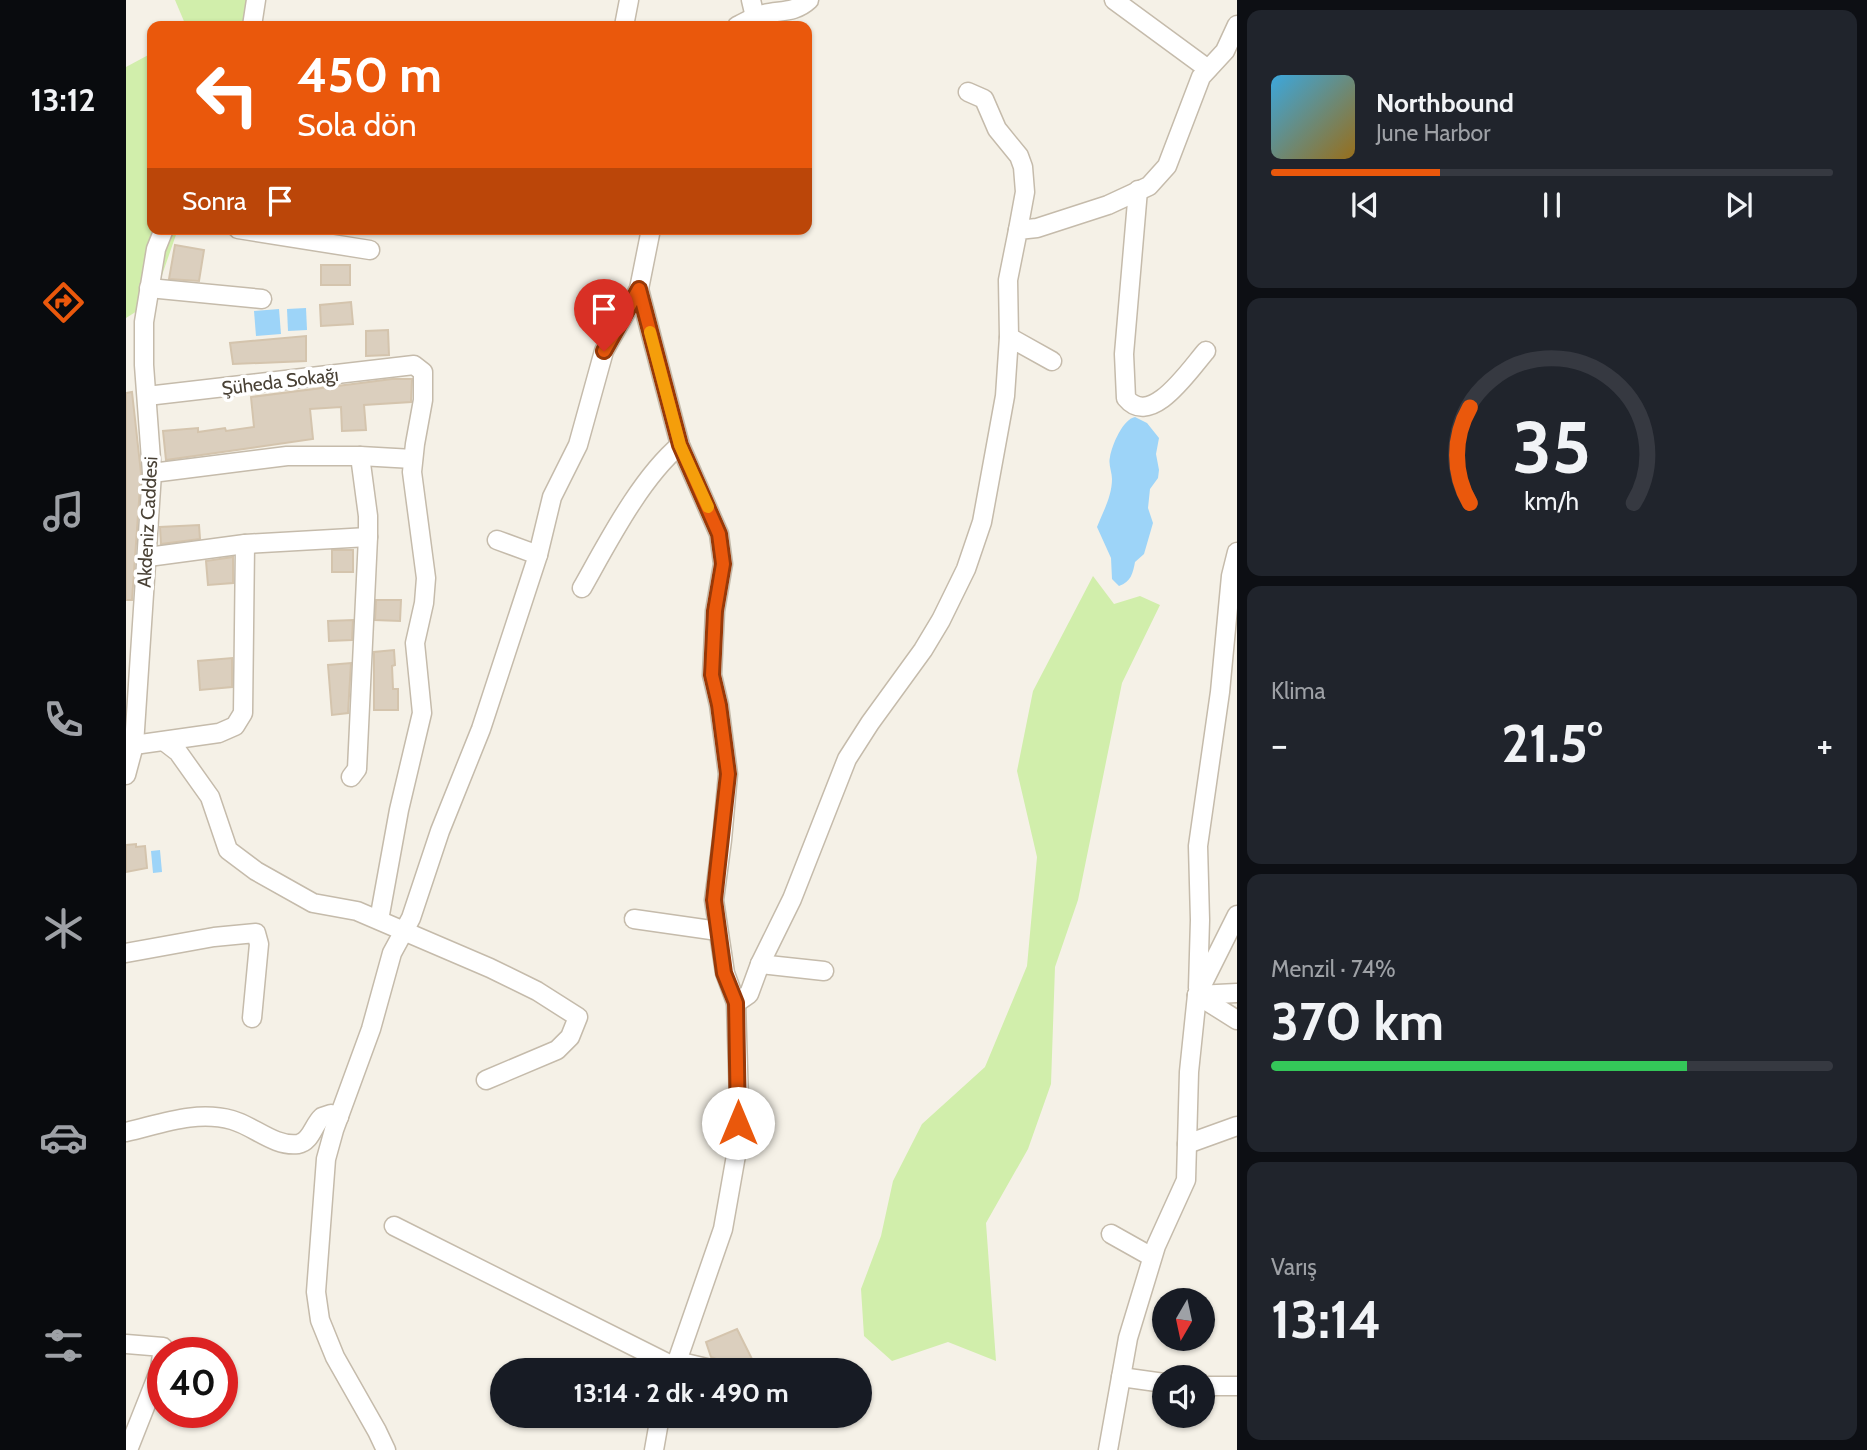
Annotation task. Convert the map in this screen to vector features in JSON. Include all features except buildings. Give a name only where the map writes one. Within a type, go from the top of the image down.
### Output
[{"type":"street","points":[[253,21],[256,0]]},
{"type":"street","points":[[625,21],[629,0]]},
{"type":"street","points":[[753,9],[762,14],[781,13],[798,9],[808,0]]},
{"type":"street","points":[[1114,0],[1208,69]]},
{"type":"street","points":[[1018,230],[1037,228],[1108,205],[1149,186],[1167,166],[1201,77],[1225,51],[1237,25]]},
{"type":"street","points":[[736,1003],[749,994],[760,964],[803,875],[847,759],[941,620],[966,569],[982,522],[1008,369],[1008,280],[1025,181],[1018,156],[997,129],[984,100],[968,92]]},
{"type":"street","points":[[1138,190],[1124,354],[1126,398],[1143,407],[1157,404],[1206,351]]},
{"type":"street","name":"Akdeniz Caddesi","points":[[126,775],[134,745],[131,721],[148,557],[152,473],[146,396],[135,322],[149,288],[156,249],[162,235]]},
{"type":"street","points":[[276,235],[370,250]]},
{"type":"street","points":[[386,1450],[335,1357],[317,1306],[324,1175],[330,1143],[371,1029],[392,953],[411,918],[440,831],[481,729],[538,555],[552,497],[578,445],[604,351],[639,289],[650,235]]},
{"type":"street","points":[[149,288],[262,299]]},
{"type":"street","points":[[639,289],[680,445],[719,534],[723,564],[712,643],[712,675],[719,705],[728,774],[714,900],[724,973],[736,1003],[738,1144],[723,1228],[679,1358]]},
{"type":"street","points":[[1009,337],[1052,361]]},
{"type":"street","name":"Şüheda Sokağı","points":[[146,396],[414,365],[421,369],[425,376],[413,459]]},
{"type":"street","points":[[582,588],[628,509],[680,445]]},
{"type":"street","points":[[351,776],[357,769],[368,537],[360,456]]},
{"type":"street","points":[[152,473],[286,457],[360,456],[413,459],[413,485],[426,578],[424,603],[415,643],[422,713],[399,810],[379,920]]},
{"type":"street","points":[[148,557],[245,544],[368,537]]},
{"type":"street","points":[[497,540],[538,555]]},
{"type":"street","points":[[134,745],[219,733],[235,726],[243,713],[245,544]]},
{"type":"street","points":[[1108,1450],[1128,1338],[1153,1257],[1186,1180],[1189,1072],[1198,995],[1198,846],[1220,692],[1231,576],[1237,552]]},
{"type":"street","points":[[165,742],[178,752],[210,797],[228,850],[256,872],[313,902],[357,911],[404,930],[525,985],[578,1017],[570,1037],[557,1050],[486,1080]]},
{"type":"street","points":[[1198,995],[1237,915]]},
{"type":"street","points":[[634,919],[718,931]]},
{"type":"street","points":[[126,953],[214,937],[256,933],[259,944],[252,1017]]},
{"type":"street","points":[[760,964],[824,971]]},
{"type":"street","points":[[1198,995],[1237,993]]},
{"type":"street","points":[[1198,995],[1237,1020]]},
{"type":"street","points":[[126,1132],[191,1116],[205,1116],[234,1120],[273,1140],[294,1144],[306,1140],[322,1116],[331,1114],[339,1117]]},
{"type":"street","points":[[1187,1144],[1237,1126]]},
{"type":"street","points":[[394,1226],[660,1358]]},
{"type":"street","points":[[1111,1234],[1153,1257]]},
{"type":"street","points":[[126,1344],[163,1347],[160,1369],[128,1450]]},
{"type":"street","points":[[1121,1377],[1152,1381]]},
{"type":"street","points":[[1215,1386],[1237,1386]]},
{"type":"street","points":[[654,1450],[658,1428]]},
{"type":"green space","points":[[175,0],[256,0],[249,21],[184,21]]},
{"type":"green space","points":[[147,56],[147,235],[176,235],[153,301],[126,318],[126,67]]},
{"type":"green space","points":[[1093,576],[1114,604],[1140,596],[1160,605],[1122,683],[1078,900],[1055,967],[1051,1084],[1028,1149],[986,1223],[996,1361],[948,1342],[892,1361],[864,1336],[861,1289],[881,1236],[893,1181],[922,1124],[985,1067],[1027,966],[1037,857],[1017,771],[1033,691]]},
{"type":"water","points":[[306,308],[307,330],[288,331],[287,309]]},
{"type":"water","points":[[279,309],[281,334],[256,336],[254,311]]},
{"type":"water","points":[[1135,417],[1147,423],[1159,438],[1156,454],[1159,470],[1158,478],[1150,489],[1148,508],[1153,523],[1144,554],[1135,562],[1129,580],[1119,586],[1112,579],[1111,558],[1097,527],[1110,492],[1113,446],[1122,427]]},
{"type":"water","points":[[160,850],[162,872],[153,873],[151,851]]},
{"type":"slow traffic","points":[[650,332],[680,445],[708,507]]},
{"type":"route","points":[[604,351],[639,289],[680,445],[719,534],[723,564],[715,611],[712,675],[719,705],[728,774],[714,900],[724,973],[736,1003],[738,1123]]}]
